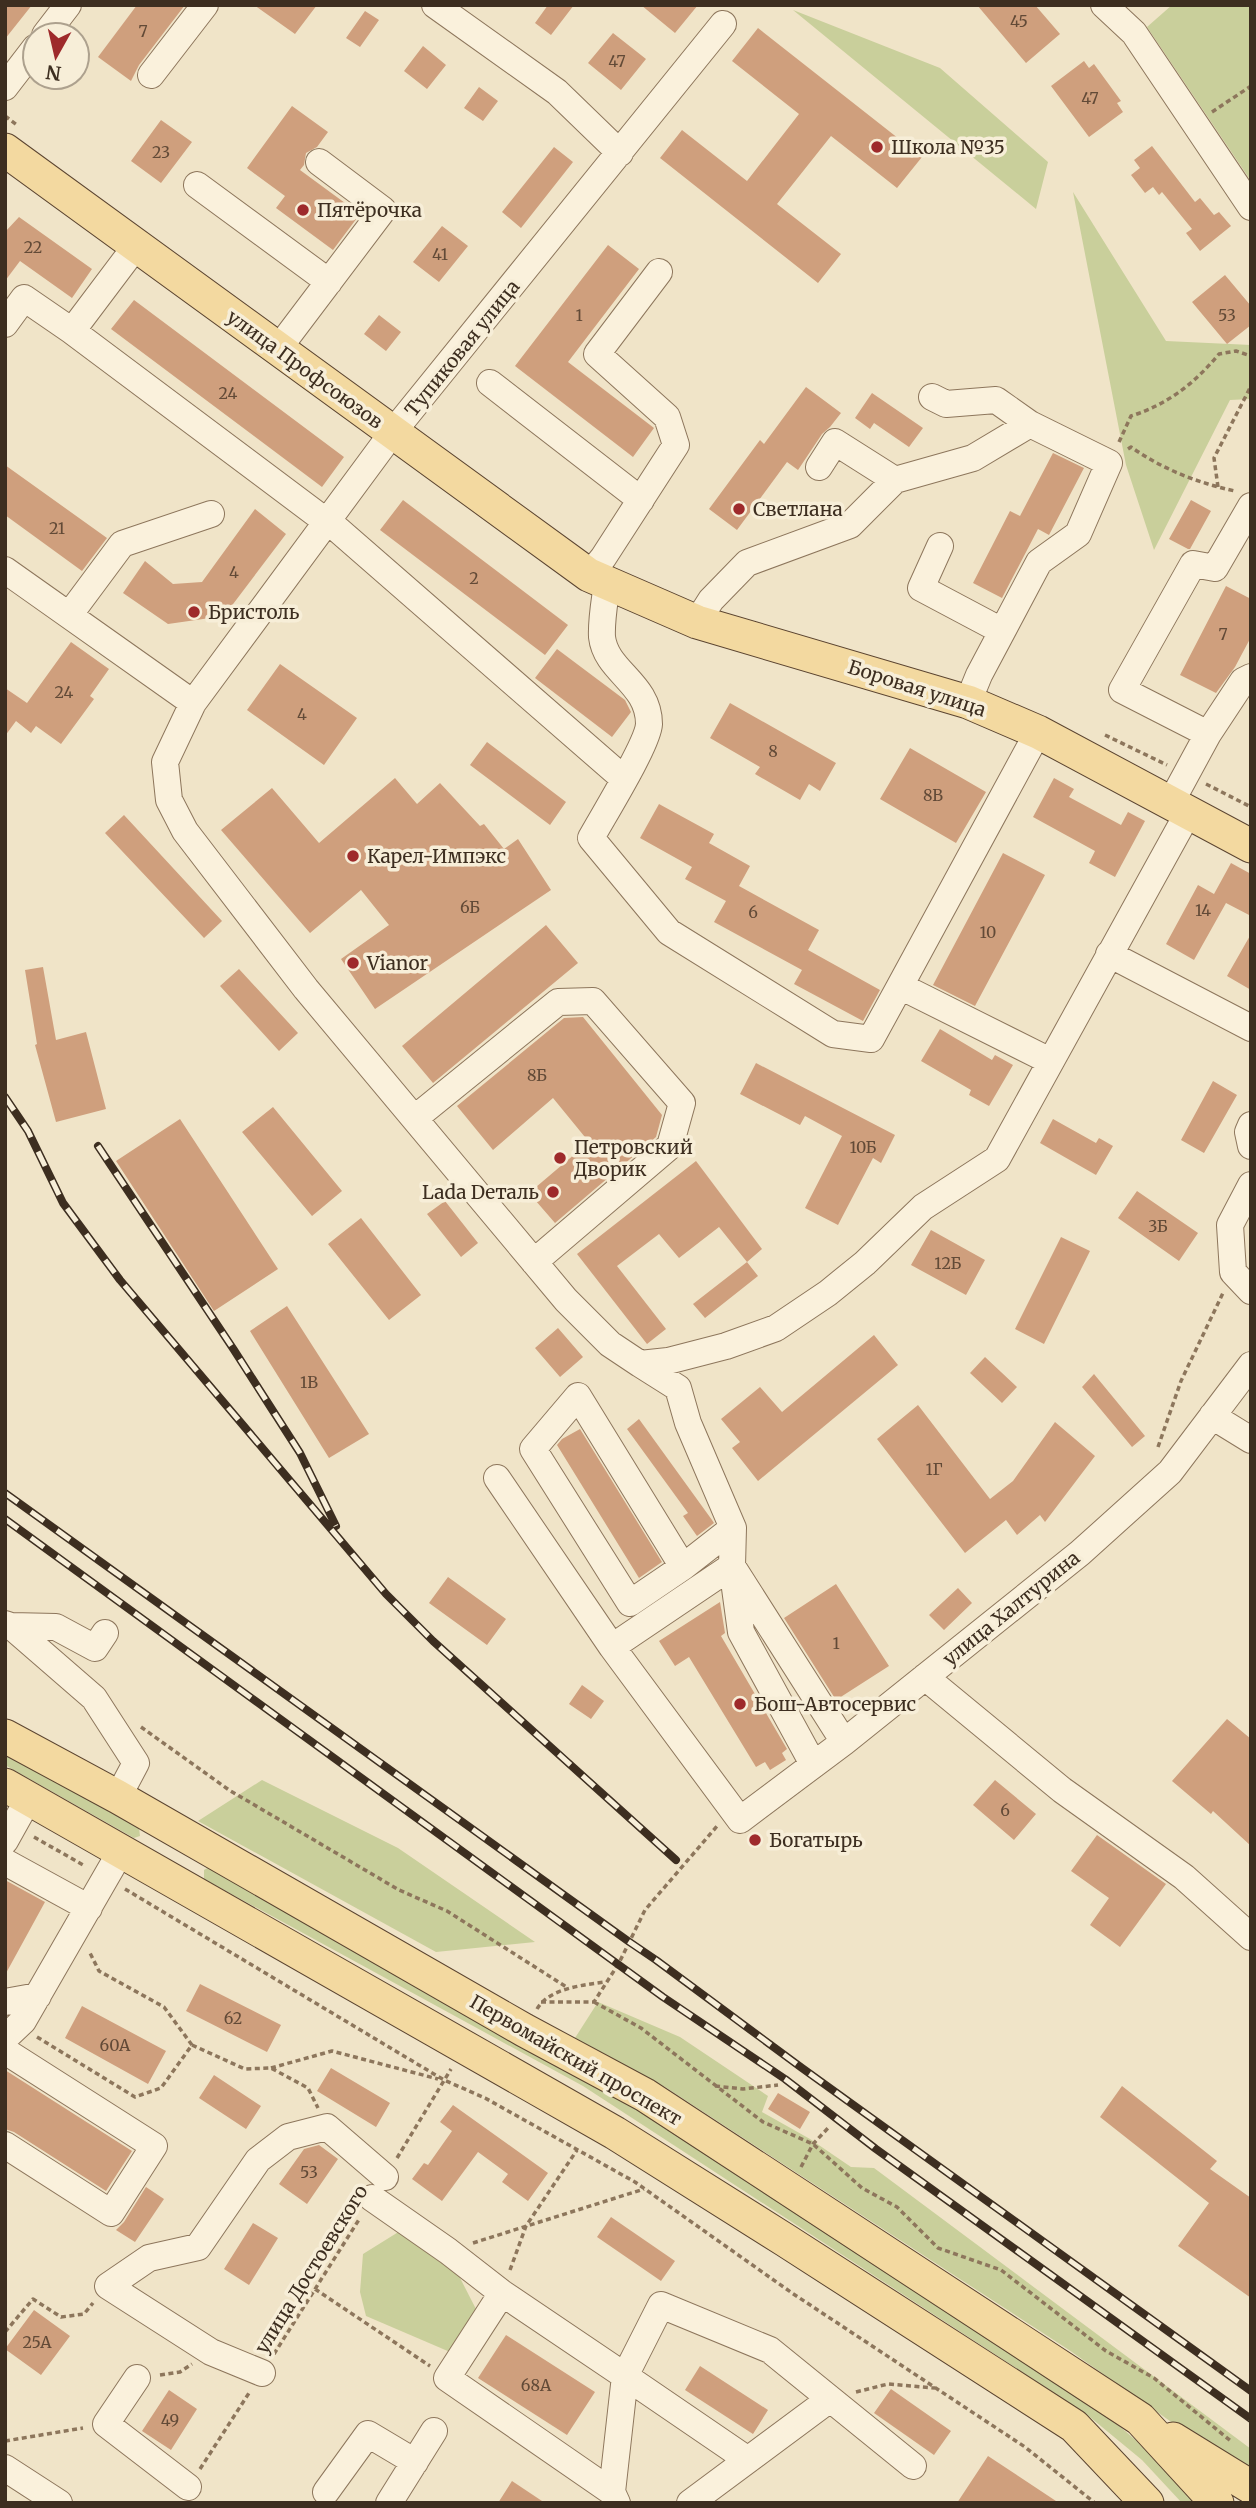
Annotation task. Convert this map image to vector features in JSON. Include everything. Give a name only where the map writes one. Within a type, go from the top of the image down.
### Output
[{"type":"main road","name":"улица Профсоюзов","points":[[5,149],[598,579]]},
{"type":"main road","name":"Боровая улица","points":[[598,579],[697,622],[968,702],[1038,732],[1251,846]]},
{"type":"main road","name":"Первомайский проспект","points":[[5,1736],[118,1797],[524,2030],[645,2095],[1140,2418],[1217,2503]]},
{"type":"main road","points":[[13,1812],[113,1864],[158,1871],[615,2133],[1074,2426],[1147,2503]]},
{"type":"main road","points":[[158,1871],[178,1831]]},
{"type":"main road","points":[[1140,2418],[1251,2487]]},
{"type":"street","points":[[56,21],[68,5]]},
{"type":"street","points":[[151,75],[205,5]]},
{"type":"street","points":[[435,5],[557,92],[620,153]]},
{"type":"street","points":[[1104,5],[1134,33],[1251,207]]},
{"type":"street","name":"Тупиковая улица","points":[[723,24],[393,432],[193,703],[165,762],[169,800],[185,831],[306,989],[566,1300],[610,1345],[678,1388],[688,1423],[733,1528]]},
{"type":"street","points":[[5,87],[21,66]]},
{"type":"street","points":[[278,349],[383,210],[319,162]]},
{"type":"street","points":[[197,185],[329,282]]},
{"type":"street","points":[[72,331],[136,246]]},
{"type":"street","points":[[659,272],[597,354],[667,417],[676,445],[603,558],[598,579],[602,638],[613,663],[634,684],[645,700],[649,726],[624,779],[591,838],[670,932],[833,1034],[870,1039],[1038,732]]},
{"type":"street","points":[[5,324],[24,298],[72,331],[328,521],[624,779]]},
{"type":"street","points":[[490,383],[641,500]]},
{"type":"street","points":[[932,397],[946,404],[996,401],[1030,424],[1110,463],[1078,534],[1039,562],[979,675],[968,702]]},
{"type":"street","points":[[697,622],[711,600],[747,563],[850,524],[895,480],[972,458],[1030,424]]},
{"type":"street","points":[[818,467],[835,442],[895,480]]},
{"type":"street","points":[[1208,734],[1122,690],[1193,564],[1215,568],[1245,499]]},
{"type":"street","points":[[70,614],[122,544],[211,514]]},
{"type":"street","points":[[940,546],[921,588],[1002,631]]},
{"type":"street","points":[[5,570],[193,703]]},
{"type":"street","points":[[640,1364],[668,1361],[726,1346],[776,1328],[828,1293],[865,1263],[923,1207],[997,1159],[1109,954],[1179,808],[1208,734],[1243,681],[1251,677]]},
{"type":"street","points":[[1109,954],[1251,1028]]},
{"type":"street","points":[[900,986],[1049,1061]]},
{"type":"street","points":[[415,1118],[558,1002],[593,1001],[682,1103],[670,1146],[534,1262]]},
{"type":"street","points":[[1251,1125],[1248,1132],[1251,1146]]},
{"type":"street","points":[[1242,1281],[1230,1225],[1251,1185]]},
{"type":"street","name":"улица Халтурина","points":[[735,1815],[844,1742],[1080,1553],[1170,1472],[1251,1365]]},
{"type":"street","points":[[683,1567],[578,1396],[533,1449],[630,1603],[683,1567],[733,1528]]},
{"type":"street","points":[[1212,1416],[1251,1440]]},
{"type":"street","points":[[497,1478],[612,1647],[735,1815]]},
{"type":"street","points":[[733,1528],[732,1566],[741,1632],[813,1764]]},
{"type":"street","points":[[612,1647],[732,1566]]},
{"type":"street","points":[[732,1566],[844,1742]]},
{"type":"street","points":[[8,1625],[56,1627],[95,1648],[106,1633]]},
{"type":"street","points":[[8,1625],[94,1699],[136,1763],[118,1797]]},
{"type":"street","points":[[925,1677],[1062,1790],[1184,1877],[1251,1937]]},
{"type":"street","points":[[5,1862],[83,1918]]},
{"type":"street","points":[[5,2038],[23,2021],[113,1864]]},
{"type":"street","points":[[5,2002],[38,1996]]},
{"type":"street","points":[[5,2051],[154,2146],[111,2213],[5,2145]]},
{"type":"street","points":[[262,2372],[211,2352],[107,2286],[149,2258],[198,2247],[258,2160],[288,2137],[327,2127],[379,2187],[448,2251],[502,2293],[748,2460]]},
{"type":"street","points":[[502,2293],[447,2378],[615,2497]]},
{"type":"street","points":[[615,2497],[625,2376],[661,2305],[770,2350],[913,2466]]},
{"type":"street","points":[[138,2378],[106,2424],[188,2487]]},
{"type":"street","points":[[690,2503],[830,2399]]},
{"type":"street","points":[[389,2503],[434,2431]]},
{"type":"street","points":[[326,2492],[368,2434],[415,2462]]},
{"type":"street","points":[[5,2468],[59,2503]]},
{"type":"path","points":[[1195,125],[1251,86]]},
{"type":"path","points":[[1110,463],[1131,416],[1151,410],[1199,379],[1219,354],[1236,351],[1251,356]]},
{"type":"path","points":[[1218,487],[1214,458],[1251,386]]},
{"type":"path","points":[[1110,463],[1131,447],[1156,464],[1245,499]]},
{"type":"path","points":[[1157,1451],[1181,1381],[1242,1281]]},
{"type":"path","points":[[130,1720],[229,1790],[399,1890],[447,1910],[569,1988]]},
{"type":"path","points":[[13,1812],[113,1864],[444,2081]]},
{"type":"path","points":[[594,2002],[619,1963],[645,1910],[735,1815]]},
{"type":"path","points":[[83,1918],[99,1971],[164,2007],[192,2045],[245,2070],[271,2068],[332,2051],[444,2081],[485,2098],[644,2189],[792,2292],[1025,2447],[1095,2503]]},
{"type":"path","points":[[607,1982],[569,1988],[541,2002],[594,2002],[641,2028],[763,2122],[813,2144],[862,2188],[897,2207],[938,2248],[1001,2270],[1106,2351],[1154,2378],[1240,2449]]},
{"type":"path","points":[[38,1996],[31,2028],[38,2038],[135,2097],[161,2088],[192,2045]]},
{"type":"path","name":"улица Достоевского","points":[[188,2487],[316,2289],[464,2048]]},
{"type":"path","points":[[271,2068],[308,2088],[327,2127]]},
{"type":"path","points":[[713,2085],[743,2089],[778,2085]]},
{"type":"path","points":[[789,2191],[813,2144],[829,2127]]},
{"type":"path","points":[[502,2293],[526,2226],[577,2150]]},
{"type":"path","points":[[448,2251],[644,2189]]},
{"type":"path","points":[[5,2332],[33,2299],[61,2317],[85,2314],[107,2286]]},
{"type":"path","points":[[316,2289],[447,2378]]},
{"type":"path","points":[[138,2378],[180,2372],[211,2352]]},
{"type":"path","points":[[830,2399],[888,2384],[935,2388]]},
{"type":"path","points":[[5,2441],[106,2424]]},
{"type":"green space","points":[[1172,5],[1251,5],[1251,181],[1147,27]]},
{"type":"green space","points":[[793,10],[940,68],[1048,162],[1036,209]]},
{"type":"green space","points":[[1073,192],[1166,341],[1251,345],[1251,399],[1230,400],[1154,550],[1126,465]]},
{"type":"green space","points":[[5,1753],[139,1828],[140,1836],[134,1838],[5,1765]]},
{"type":"green space","points":[[262,1780],[398,1848],[535,1942],[436,1952],[198,1821]]},
{"type":"green space","points":[[211,1866],[594,2077],[1094,2404],[1147,2450],[1197,2503],[1182,2503],[1142,2460],[1085,2413],[583,2086],[204,1879],[204,1870]]},
{"type":"green space","points":[[598,2002],[680,2037],[768,2096],[762,2112],[810,2139],[851,2167],[874,2168],[1251,2449],[1251,2478],[1069,2350],[665,2087],[575,2038]]},
{"type":"green space","points":[[400,2231],[458,2274],[477,2311],[450,2352],[366,2316],[360,2292],[363,2254]]},
{"type":"building","points":[[5,5],[32,5],[5,39]]},
{"type":"building","points":[[137,5],[185,5],[139,65],[131,81],[98,57]]},
{"type":"building","points":[[254,5],[317,5],[295,34]]},
{"type":"building","points":[[548,5],[574,5],[551,35],[535,23]]},
{"type":"building","points":[[641,5],[698,5],[675,33]]},
{"type":"building","points":[[977,5],[1035,5],[1060,34],[1026,63]]},
{"type":"building","points":[[365,11],[379,20],[360,47],[346,38]]},
{"type":"building","name":"Школа №35","points":[[758,28],[922,157],[897,188],[831,136],[777,204],[841,254],[818,283],[660,158],[682,130],[747,181],[799,114],[732,61]]},
{"type":"building","points":[[613,33],[646,59],[621,90],[588,63]]},
{"type":"building","points":[[423,46],[446,65],[427,89],[404,71]]},
{"type":"building","points":[[1084,61],[1089,68],[1094,64],[1121,101],[1117,103],[1123,112],[1089,137],[1051,86]]},
{"type":"building","points":[[479,87],[498,101],[483,121],[464,108]]},
{"type":"building","points":[[292,106],[328,132],[317,147],[306,153],[304,165],[300,170],[360,214],[333,250],[276,208],[285,196],[247,168]]},
{"type":"building","points":[[161,120],[192,142],[161,183],[131,161]]},
{"type":"building","points":[[1152,146],[1195,202],[1200,198],[1214,215],[1219,212],[1231,226],[1200,251],[1186,233],[1192,229],[1162,192],[1159,195],[1153,187],[1145,193],[1131,175],[1140,168],[1134,160]]},
{"type":"building","points":[[554,147],[573,162],[521,228],[502,212]]},
{"type":"building","points":[[19,217],[92,269],[72,298],[20,261],[5,281],[5,232]]},
{"type":"building","points":[[442,226],[468,246],[439,282],[413,262]]},
{"type":"building","points":[[608,245],[639,269],[568,362],[654,428],[633,457],[515,366]]},
{"type":"building","points":[[1225,275],[1251,306],[1251,325],[1227,344],[1192,302]]},
{"type":"building","points":[[134,300],[344,457],[322,487],[111,329]]},
{"type":"building","points":[[379,315],[401,332],[386,351],[364,334]]},
{"type":"building","points":[[806,387],[841,413],[822,434],[798,470],[787,462],[737,530],[709,509],[760,440],[764,444]]},
{"type":"building","points":[[872,393],[923,428],[909,447],[874,423],[870,429],[855,418]]},
{"type":"building","points":[[1053,453],[1084,468],[1049,535],[1038,529],[1002,598],[973,583],[1010,511],[1020,516]]},
{"type":"building","points":[[5,465],[107,538],[82,571],[5,515]]},
{"type":"building","points":[[403,500],[568,625],[545,655],[380,530]]},
{"type":"building","points":[[1191,500],[1211,511],[1188,549],[1169,539]]},
{"type":"building","points":[[255,509],[286,534],[224,616],[168,624],[123,593],[145,561],[173,584],[202,582]]},
{"type":"building","points":[[1226,586],[1251,599],[1251,637],[1235,667],[1216,693],[1180,675]]},
{"type":"building","points":[[71,642],[109,669],[90,696],[94,699],[61,744],[36,726],[31,733],[16,721],[5,736],[5,688],[27,703]]},
{"type":"building","points":[[557,649],[625,700],[631,712],[612,737],[535,678]]},
{"type":"building","points":[[280,664],[357,718],[324,765],[247,710]]},
{"type":"building","points":[[730,703],[836,763],[820,791],[809,784],[800,800],[755,774],[760,767],[710,738]]},
{"type":"building","points":[[487,742],[566,802],[550,825],[470,765]]},
{"type":"building","points":[[910,748],[986,792],[956,843],[880,799]]},
{"type":"building","points":[[395,778],[417,804],[440,783],[480,826],[484,824],[504,849],[518,839],[551,890],[375,1009],[341,959],[389,925],[361,890],[310,933],[221,830],[272,788],[319,843]]},
{"type":"building","points":[[1054,778],[1074,789],[1069,797],[1121,825],[1128,812],[1145,821],[1115,877],[1089,863],[1095,851],[1033,817]]},
{"type":"building","points":[[659,804],[714,834],[709,843],[750,866],[739,886],[819,930],[808,950],[880,990],[863,1021],[794,984],[802,970],[714,922],[726,901],[685,879],[692,867],[640,838]]},
{"type":"building","points":[[124,815],[222,921],[204,938],[105,833]]},
{"type":"building","points":[[1003,853],[1045,875],[975,1006],[933,985]]},
{"type":"building","points":[[1231,863],[1251,874],[1251,916],[1226,903],[1194,960],[1166,944],[1198,885],[1214,894]]},
{"type":"building","points":[[546,925],[578,963],[433,1083],[402,1046]]},
{"type":"building","points":[[1251,934],[1251,990],[1227,976]]},
{"type":"building","points":[[43,967],[56,1040],[86,1032],[106,1109],[56,1122],[35,1045],[37,1044],[25,970]]},
{"type":"building","points":[[239,969],[298,1033],[279,1051],[220,986]]},
{"type":"building","points":[[583,1017],[662,1115],[656,1137],[555,1223],[529,1193],[589,1142],[553,1098],[493,1150],[457,1106],[564,1018]]},
{"type":"building","points":[[940,1029],[992,1060],[995,1055],[1013,1065],[989,1106],[969,1095],[971,1090],[921,1061]]},
{"type":"building","points":[[756,1063],[895,1135],[881,1163],[873,1158],[838,1225],[805,1208],[842,1136],[805,1116],[800,1125],[740,1094]]},
{"type":"building","points":[[1213,1081],[1237,1095],[1204,1153],[1181,1140]]},
{"type":"building","points":[[273,1107],[342,1191],[312,1216],[242,1132]]},
{"type":"building","points":[[180,1119],[278,1269],[214,1311],[116,1161]]},
{"type":"building","points":[[1053,1119],[1096,1143],[1099,1138],[1113,1146],[1096,1175],[1040,1143]]},
{"type":"building","points":[[696,1161],[762,1249],[747,1262],[719,1227],[679,1258],[659,1234],[617,1266],[666,1329],[647,1344],[577,1254]]},
{"type":"building","points":[[1137,1191],[1198,1233],[1179,1261],[1118,1218]]},
{"type":"building","points":[[445,1201],[478,1243],[461,1257],[427,1214]]},
{"type":"building","points":[[361,1218],[421,1295],[389,1320],[328,1244]]},
{"type":"building","points":[[931,1230],[985,1260],[966,1295],[911,1265]]},
{"type":"building","points":[[1061,1237],[1090,1251],[1044,1344],[1015,1329]]},
{"type":"building","points":[[747,1262],[758,1276],[705,1318],[693,1304]]},
{"type":"building","points":[[287,1306],[369,1434],[329,1458],[250,1331]]},
{"type":"building","points":[[558,1328],[583,1357],[560,1377],[535,1348]]},
{"type":"building","points":[[874,1335],[898,1365],[758,1481],[732,1448],[740,1442],[721,1419],[760,1387],[782,1412]]},
{"type":"building","points":[[985,1357],[1017,1387],[1002,1403],[970,1373]]},
{"type":"building","points":[[1094,1374],[1145,1436],[1132,1447],[1082,1387]]},
{"type":"building","points":[[918,1405],[990,1499],[1013,1481],[1055,1422],[1095,1456],[1045,1522],[1040,1515],[1017,1535],[1006,1520],[965,1553],[877,1439]]},
{"type":"building","points":[[639,1419],[714,1523],[697,1536],[683,1516],[688,1513],[627,1429]]},
{"type":"building","points":[[580,1429],[662,1562],[639,1578],[557,1445]]},
{"type":"building","points":[[448,1577],[506,1619],[487,1645],[429,1603]]},
{"type":"building","points":[[836,1584],[889,1666],[836,1700],[784,1618]]},
{"type":"building","points":[[958,1588],[972,1603],[944,1630],[929,1615]]},
{"type":"building","name":"Бош-Автосервис","points":[[720,1602],[725,1633],[721,1636],[787,1749],[782,1753],[786,1760],[770,1770],[765,1762],[756,1767],[689,1657],[675,1666],[659,1641]]},
{"type":"building","points":[[582,1685],[604,1701],[591,1719],[569,1704]]},
{"type":"building","points":[[1227,1719],[1251,1739],[1251,1846],[1213,1811],[1211,1814],[1172,1781]]},
{"type":"building","points":[[995,1780],[1036,1814],[1014,1840],[973,1805]]},
{"type":"building","points":[[1097,1835],[1166,1884],[1120,1947],[1090,1925],[1109,1898],[1071,1871]]},
{"type":"building","points":[[5,1880],[45,1902],[5,1975]]},
{"type":"building","points":[[200,1984],[281,2025],[267,2052],[186,2011]]},
{"type":"building","points":[[82,2006],[166,2051],[148,2084],[65,2038]]},
{"type":"building","points":[[331,2068],[390,2103],[376,2127],[317,2091]]},
{"type":"building","points":[[5,2070],[132,2151],[106,2191],[14,2132],[5,2129]]},
{"type":"building","points":[[214,2075],[261,2106],[246,2129],[199,2098]]},
{"type":"building","points":[[1122,2086],[1217,2161],[1210,2169],[1251,2198],[1251,2298],[1178,2246],[1209,2203],[1100,2117]]},
{"type":"building","points":[[778,2093],[810,2112],[800,2129],[768,2109]]},
{"type":"building","points":[[453,2105],[548,2173],[528,2201],[502,2182],[508,2174],[478,2152],[442,2201],[412,2179],[424,2163],[428,2165],[452,2131],[440,2122]]},
{"type":"building","points":[[319,2145],[338,2159],[307,2204],[279,2184],[304,2149]]},
{"type":"building","points":[[146,2187],[164,2199],[135,2242],[116,2230]]},
{"type":"building","points":[[611,2217],[675,2261],[661,2281],[597,2237]]},
{"type":"building","points":[[253,2223],[278,2238],[249,2285],[224,2269]]},
{"type":"building","points":[[34,2310],[70,2336],[41,2375],[5,2349]]},
{"type":"building","points":[[506,2335],[595,2392],[567,2435],[478,2378]]},
{"type":"building","points":[[700,2366],[768,2410],[753,2434],[685,2390]]},
{"type":"building","points":[[891,2389],[951,2431],[934,2455],[874,2413]]},
{"type":"building","points":[[169,2390],[197,2409],[171,2450],[142,2431]]},
{"type":"building","points":[[988,2456],[1059,2503],[957,2503]]},
{"type":"building","points":[[512,2481],[545,2503],[498,2503]]},
{"type":"railway","points":[[5,1097],[28,1131],[63,1203],[120,1280],[386,1594],[433,1641],[676,1860]]},
{"type":"railway","points":[[98,1146],[300,1453],[336,1526]]},
{"type":"railway","points":[[5,1493],[1251,2391]]},
{"type":"railway","points":[[5,1519],[663,1997],[785,2079],[876,2149],[1251,2419]]},
{"type":"place","name":"Школа №35","points":[[877,147]]},
{"type":"place","name":"Пятёрочка","points":[[303,210]]},
{"type":"place","name":"Светлана","points":[[739,509]]},
{"type":"place","name":"Бристоль","points":[[194,612]]},
{"type":"place","name":"Карел-Импэкс","points":[[353,856]]},
{"type":"place","name":"Vianor","points":[[353,963]]},
{"type":"place","name":"Петровский Дворик","points":[[560,1158]]},
{"type":"place","name":"Lada Dеталь","points":[[553,1192]]},
{"type":"place","name":"Бош-Автосервис","points":[[740,1704]]},
{"type":"place","name":"Богатырь","points":[[755,1840]]}]
